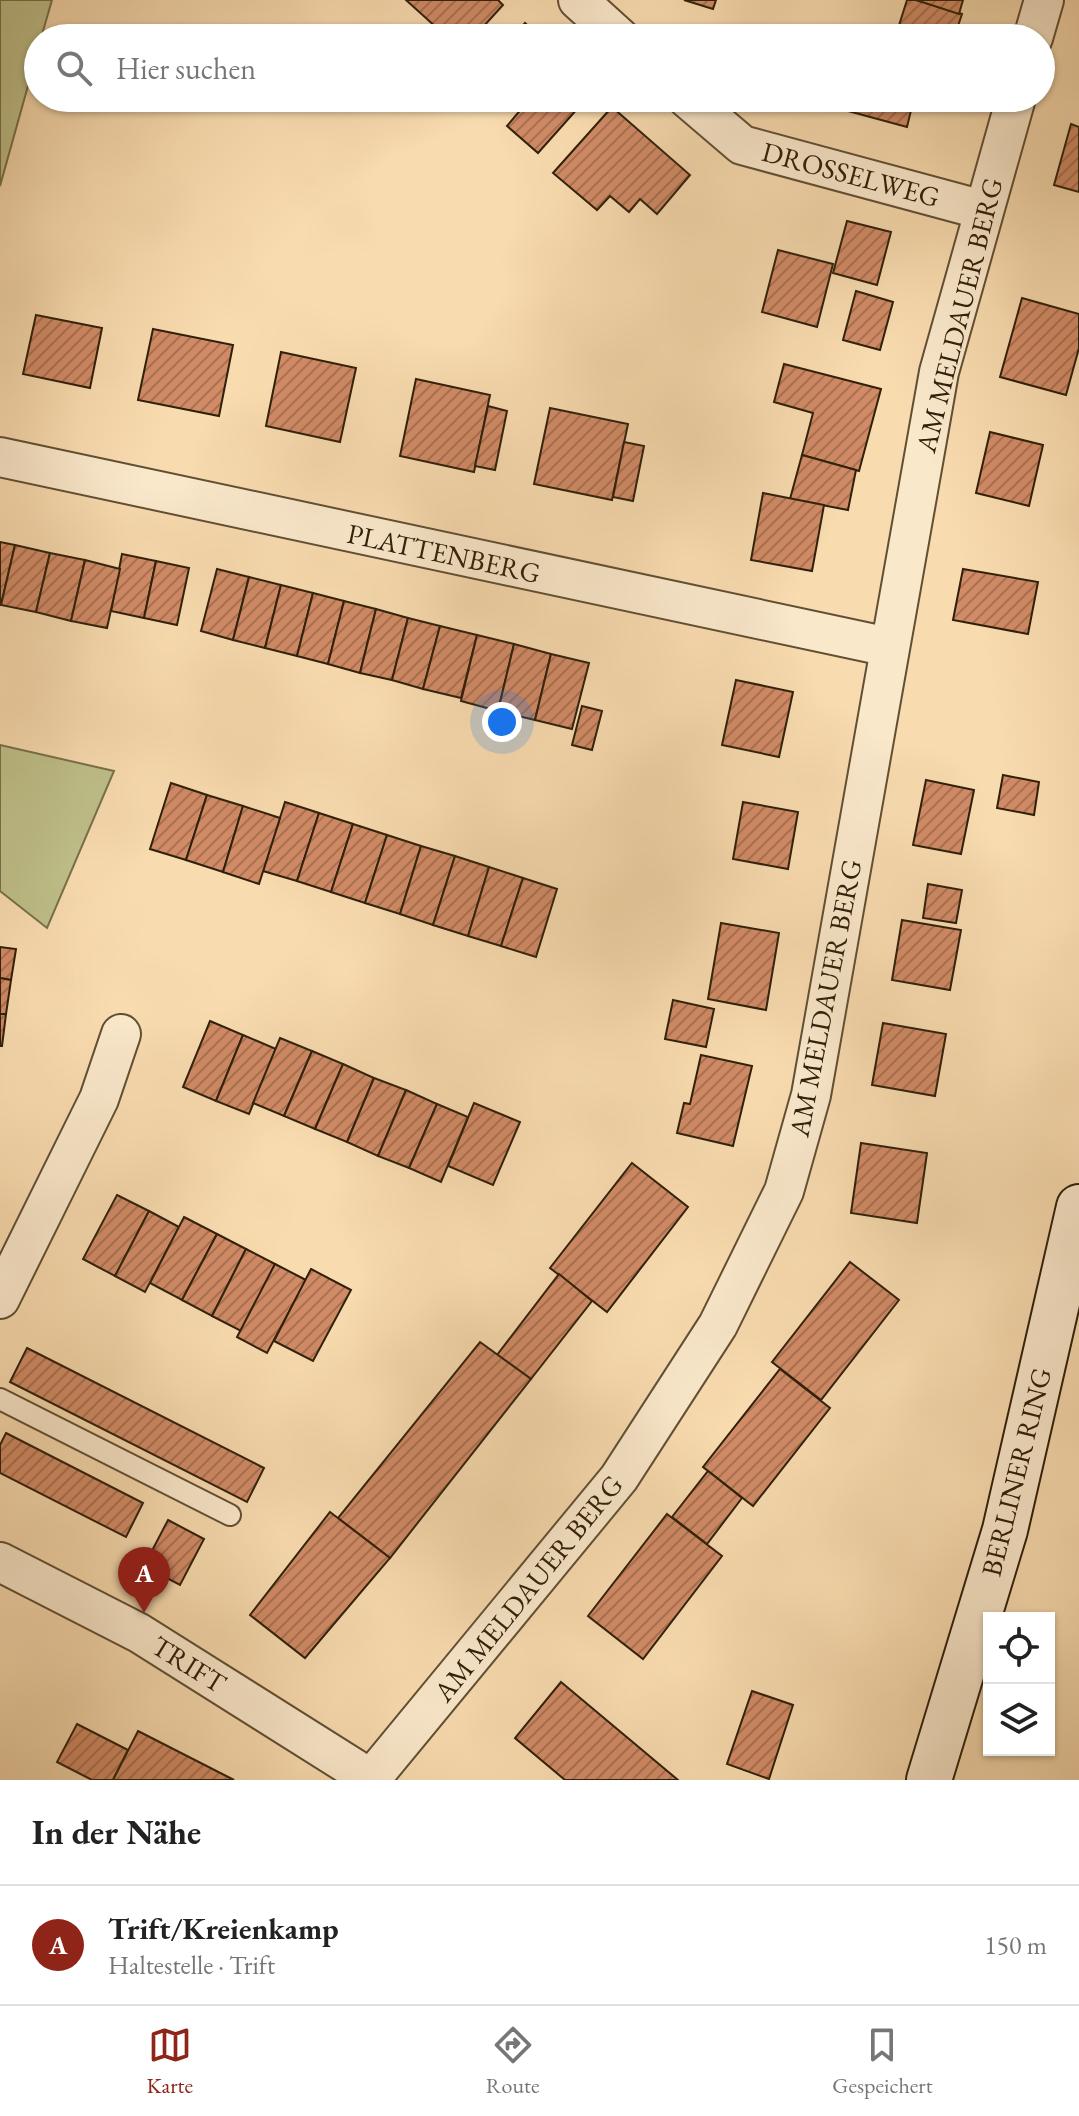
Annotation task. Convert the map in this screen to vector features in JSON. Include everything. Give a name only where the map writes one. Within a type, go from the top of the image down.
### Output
[{"type":"street","points":[[578,0],[605,24]]},
{"type":"street","points":[[1037,24],[1044,0]]},
{"type":"street","name":"DROSSELWEG","points":[[703,112],[742,145],[983,210]]},
{"type":"street","name":"AM MELDAUER BERG","points":[[371,1779],[619,1478],[718,1325],[784,1191],[811,1095],[939,372],[1012,112]]},
{"type":"street","name":"PLATTENBERG","points":[[0,457],[889,647]]},
{"type":"street","points":[[0,1299],[99,1099],[121,1034]]},
{"type":"street","name":"BERLINER RING","points":[[929,1780],[1005,1530],[1079,1207]]},
{"type":"street","name":"TRIFT","points":[[0,1562],[139,1633],[371,1779]]},
{"type":"lane","points":[[0,1399],[230,1515]]},
{"type":"green space","points":[[0,0],[52,0],[45,24],[24,24],[24,100],[0,186]]},
{"type":"green space","points":[[0,745],[114,771],[47,928],[0,891]]},
{"type":"building","points":[[406,0],[498,0],[503,5],[486,24],[433,24]]},
{"type":"building","points":[[684,0],[716,0],[713,9]]},
{"type":"building","points":[[907,0],[962,14],[959,24],[899,24]]},
{"type":"building","points":[[916,0],[963,0],[959,14]]},
{"type":"building","points":[[519,112],[575,112],[538,153],[507,126]]},
{"type":"building","points":[[608,112],[618,112],[690,175],[657,214],[640,199],[629,212],[610,196],[597,210],[553,173]]},
{"type":"building","points":[[852,112],[911,112],[907,127]]},
{"type":"building","points":[[1071,124],[1079,127],[1079,192],[1054,185]]},
{"type":"building","points":[[847,221],[891,232],[877,285],[833,273]]},
{"type":"building","points":[[778,250],[833,264],[817,327],[762,312]]},
{"type":"building","points":[[856,291],[893,302],[880,350],[843,340]]},
{"type":"building","points":[[1022,298],[1079,314],[1079,348],[1066,395],[1000,377]]},
{"type":"building","points":[[36,315],[102,328],[90,388],[23,374]]},
{"type":"building","points":[[153,329],[233,345],[219,416],[138,400]]},
{"type":"building","points":[[281,352],[356,368],[340,442],[266,426]]},
{"type":"building","points":[[784,364],[881,389],[859,471],[802,455],[813,413],[774,402]]},
{"type":"building","points":[[416,379],[490,395],[474,472],[400,456]]},
{"type":"building","points":[[488,406],[507,411],[495,470],[475,466]]},
{"type":"building","points":[[550,408],[628,424],[612,500],[534,484]]},
{"type":"building","points":[[990,432],[1043,445],[1029,506],[976,493]]},
{"type":"building","points":[[624,442],[644,446],[633,501],[613,497]]},
{"type":"building","points":[[802,455],[856,470],[848,510],[790,499]]},
{"type":"building","points":[[763,493],[824,505],[812,571],[751,560]]},
{"type":"building","points":[[0,542],[15,545],[1,605],[0,605]]},
{"type":"building","points":[[15,545],[50,553],[36,612],[1,605]]},
{"type":"building","points":[[50,553],[85,560],[71,621],[36,612]]},
{"type":"building","points":[[122,554],[156,561],[144,618],[111,611]]},
{"type":"building","points":[[85,560],[120,569],[107,628],[71,621]]},
{"type":"building","points":[[156,561],[189,568],[177,625],[144,618]]},
{"type":"building","points":[[217,569],[249,577],[233,640],[201,631]]},
{"type":"building","points":[[963,569],[1038,582],[1028,634],[953,620]]},
{"type":"building","points":[[249,577],[281,585],[265,648],[233,640]]},
{"type":"building","points":[[281,585],[313,593],[297,656],[265,648]]},
{"type":"building","points":[[313,593],[344,601],[328,664],[297,656]]},
{"type":"building","points":[[344,601],[376,609],[360,673],[328,664]]},
{"type":"building","points":[[376,609],[408,618],[392,680],[360,673]]},
{"type":"building","points":[[408,618],[440,626],[423,689],[392,680]]},
{"type":"building","points":[[440,626],[477,635],[461,698],[423,689]]},
{"type":"building","points":[[477,635],[514,644],[498,711],[461,701]]},
{"type":"building","points":[[514,644],[551,654],[535,720],[498,711]]},
{"type":"building","points":[[551,654],[589,663],[572,729],[535,720]]},
{"type":"building","points":[[736,680],[793,692],[779,757],[722,745]]},
{"type":"building","points":[[582,706],[602,711],[592,750],[572,745]]},
{"type":"building","points":[[1003,775],[1039,782],[1034,815],[997,808]]},
{"type":"building","points":[[926,780],[974,790],[961,854],[913,845]]},
{"type":"building","points":[[171,783],[207,795],[186,860],[150,849]]},
{"type":"building","points":[[207,795],[243,806],[223,872],[186,860]]},
{"type":"building","points":[[285,802],[319,813],[297,881],[263,871]]},
{"type":"building","points":[[743,802],[798,812],[788,869],[733,859]]},
{"type":"building","points":[[243,806],[280,818],[259,884],[223,872]]},
{"type":"building","points":[[319,813],[353,824],[331,892],[297,881]]},
{"type":"building","points":[[353,824],[387,835],[365,903],[331,892]]},
{"type":"building","points":[[387,835],[421,846],[400,914],[365,903]]},
{"type":"building","points":[[421,846],[455,856],[433,925],[400,914]]},
{"type":"building","points":[[455,856],[489,867],[468,936],[433,925]]},
{"type":"building","points":[[489,867],[523,878],[501,946],[468,936]]},
{"type":"building","points":[[523,878],[557,889],[536,957],[501,946]]},
{"type":"building","points":[[928,884],[962,890],[956,923],[923,918]]},
{"type":"building","points":[[902,920],[961,930],[950,990],[892,980]]},
{"type":"building","points":[[721,923],[779,933],[766,1010],[708,999]]},
{"type":"building","points":[[0,947],[16,949],[11,980],[0,978]]},
{"type":"building","points":[[0,978],[11,980],[6,1014],[0,1014]]},
{"type":"building","points":[[673,1000],[714,1009],[706,1047],[665,1039]]},
{"type":"building","points":[[0,1014],[6,1014],[2,1046],[0,1046]]},
{"type":"building","points":[[210,1021],[243,1035],[216,1101],[183,1087]]},
{"type":"building","points":[[883,1023],[946,1034],[935,1096],[872,1085]]},
{"type":"building","points":[[243,1035],[276,1049],[249,1114],[216,1101]]},
{"type":"building","points":[[280,1038],[312,1051],[284,1116],[253,1103]]},
{"type":"building","points":[[312,1051],[343,1064],[315,1129],[284,1116]]},
{"type":"building","points":[[701,1055],[752,1066],[733,1146],[677,1133],[684,1103],[690,1104]]},
{"type":"building","points":[[343,1064],[374,1078],[347,1142],[315,1129]]},
{"type":"building","points":[[374,1078],[406,1090],[378,1156],[347,1142]]},
{"type":"building","points":[[406,1090],[437,1104],[409,1168],[378,1156]]},
{"type":"building","points":[[474,1103],[520,1122],[493,1185],[448,1166]]},
{"type":"building","points":[[437,1104],[468,1117],[441,1182],[409,1168]]},
{"type":"building","points":[[861,1143],[927,1153],[917,1223],[851,1213]]},
{"type":"building","points":[[632,1163],[688,1207],[607,1312],[550,1268]]},
{"type":"building","points":[[117,1195],[149,1211],[115,1276],[83,1259]]},
{"type":"building","points":[[149,1211],[179,1227],[145,1292],[115,1276]]},
{"type":"building","points":[[184,1217],[217,1234],[182,1300],[150,1283]]},
{"type":"building","points":[[217,1234],[246,1249],[212,1316],[182,1300]]},
{"type":"building","points":[[246,1249],[275,1264],[241,1331],[212,1316]]},
{"type":"building","points":[[850,1262],[899,1300],[821,1400],[772,1362]]},
{"type":"building","points":[[275,1264],[306,1280],[267,1353],[237,1337]]},
{"type":"building","points":[[311,1269],[351,1290],[313,1361],[274,1341]]},
{"type":"building","points":[[559,1274],[592,1301],[531,1379],[497,1355]]},
{"type":"building","points":[[480,1342],[531,1379],[390,1558],[338,1518]]},
{"type":"building","points":[[27,1348],[264,1468],[247,1502],[10,1382]]},
{"type":"building","points":[[780,1369],[830,1408],[753,1506],[703,1467]]},
{"type":"building","points":[[6,1433],[143,1503],[126,1537],[0,1473],[0,1445]]},
{"type":"building","points":[[708,1471],[742,1498],[707,1544],[672,1517]]},
{"type":"building","points":[[330,1512],[390,1558],[305,1658],[250,1615]]},
{"type":"building","points":[[667,1514],[722,1556],[643,1659],[588,1616]]},
{"type":"building","points":[[168,1520],[204,1539],[180,1585],[144,1566]]},
{"type":"building","points":[[561,1682],[678,1780],[565,1780],[515,1738]]},
{"type":"building","points":[[752,1691],[793,1705],[769,1779],[727,1764]]},
{"type":"building","points":[[77,1724],[128,1750],[113,1780],[92,1780],[57,1762]]},
{"type":"building","points":[[138,1731],[234,1780],[113,1780]]},
{"type":"place","name":"Trift/Kreienkamp","points":[[144,1613]]}]
